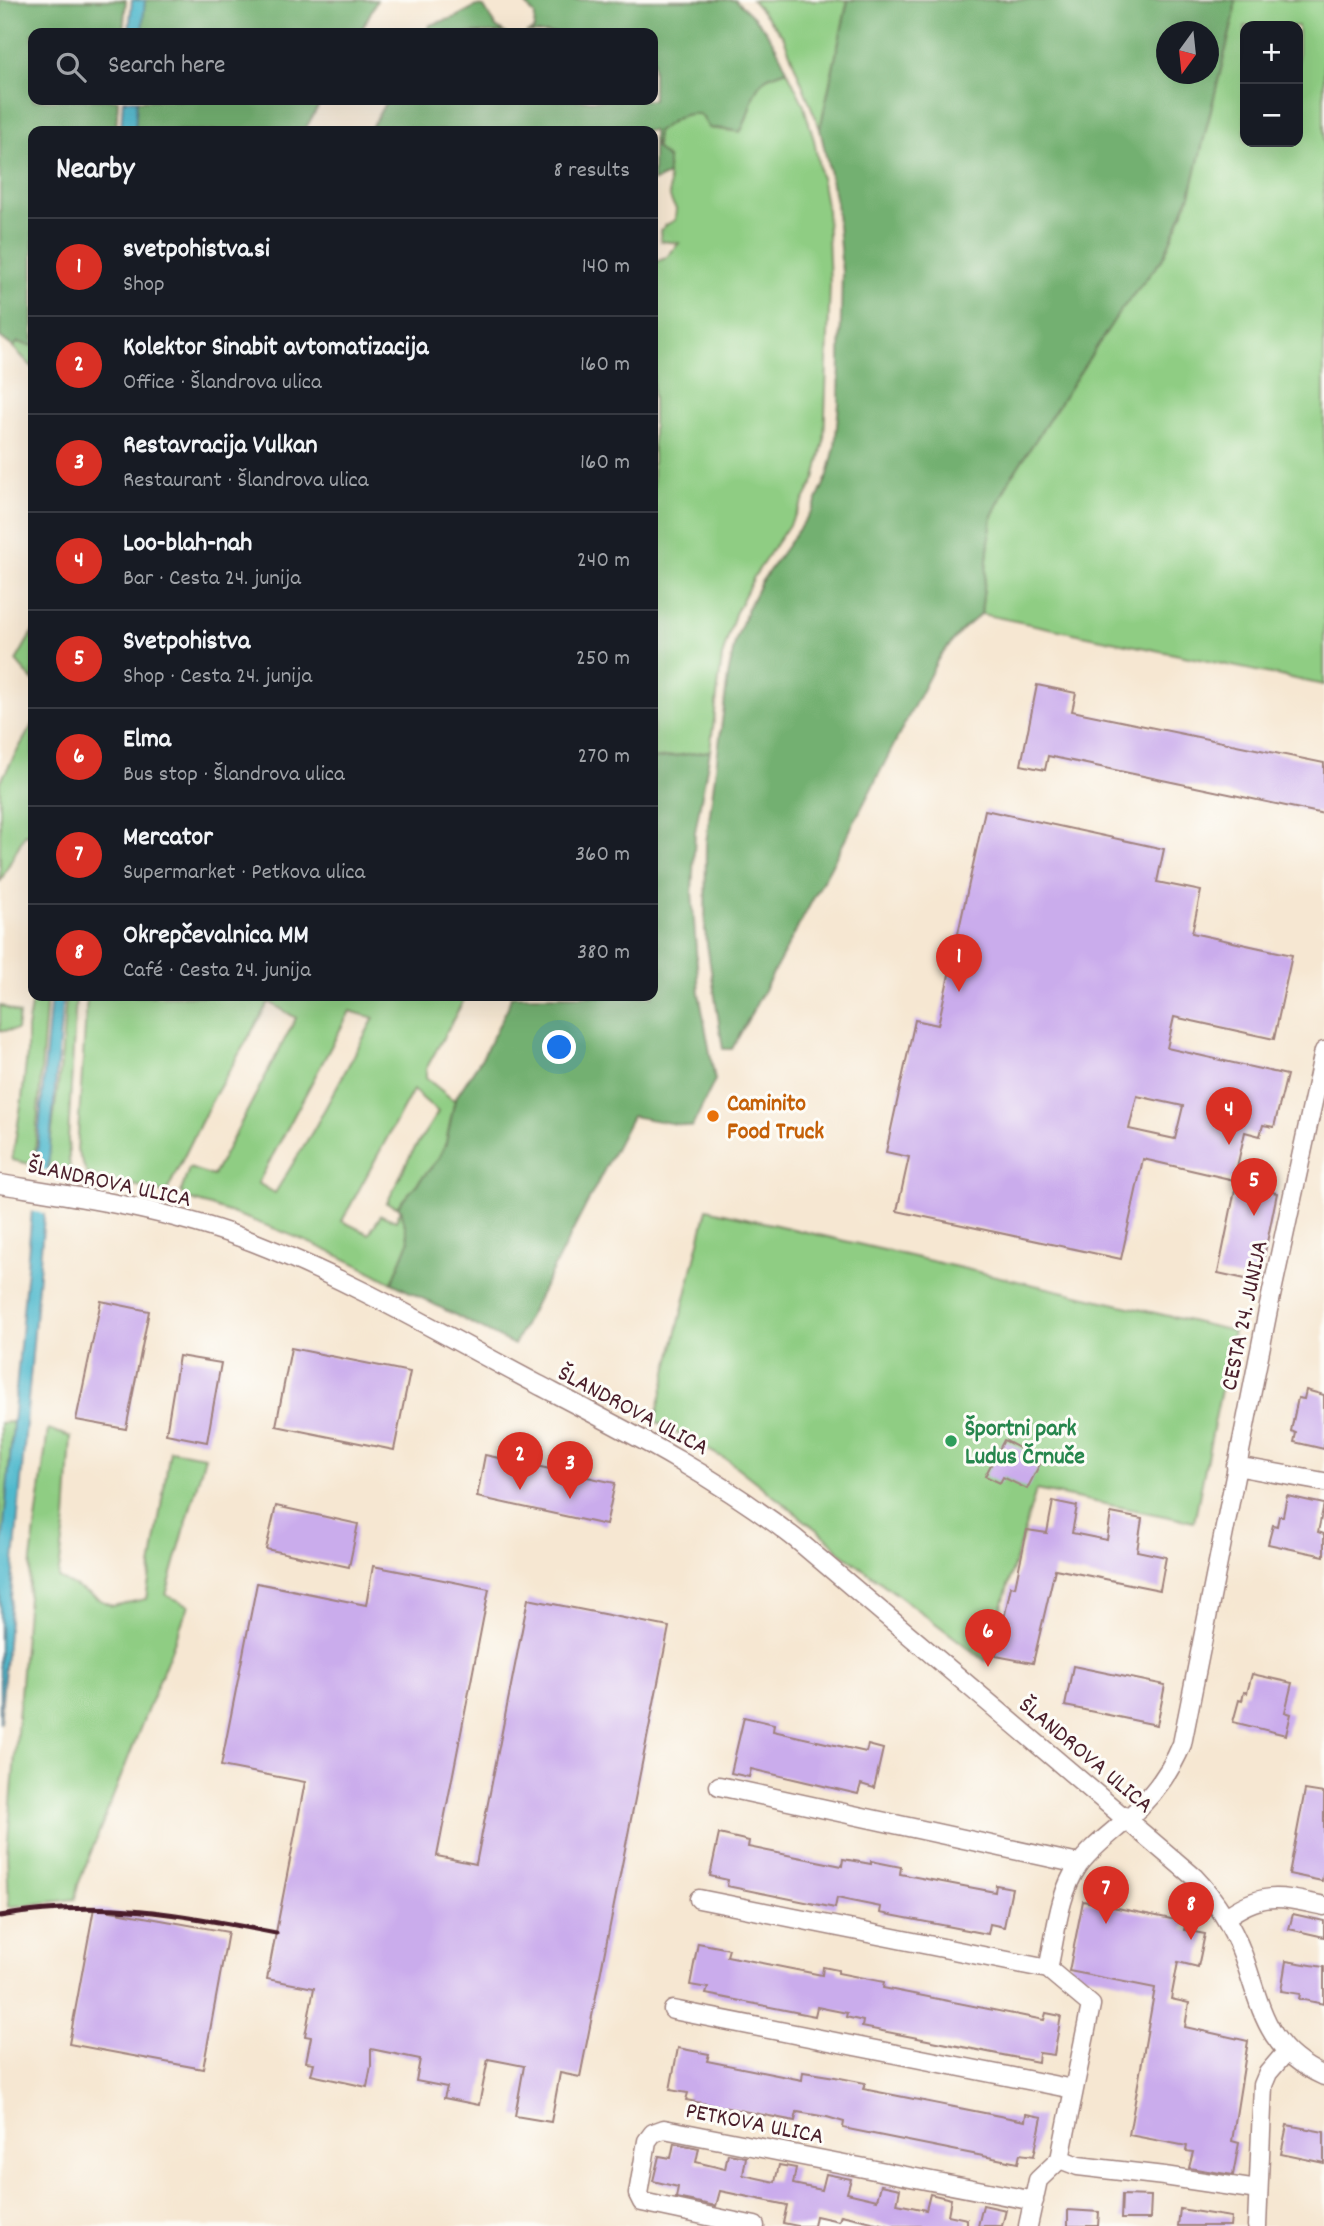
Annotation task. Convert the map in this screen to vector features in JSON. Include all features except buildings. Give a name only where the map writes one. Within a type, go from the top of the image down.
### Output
[{"type":"street","name":"CESTA 24. JUNIJA","points":[[1126,1820],[1161,1782],[1182,1744],[1236,1466],[1324,1052]]},
{"type":"street","name":"ŠLANDROVA ULICA","points":[[0,1184],[165,1214],[261,1245],[351,1286],[692,1467],[747,1502],[796,1539],[1154,1842],[1204,1888],[1225,1917]]},
{"type":"street","points":[[1236,1466],[1324,1482]]},
{"type":"street","points":[[719,1786],[1079,1864]]},
{"type":"street","points":[[1048,1969],[1066,1886],[1079,1864],[1126,1820]]},
{"type":"street","points":[[1324,1906],[1272,1897],[1237,1909],[1225,1917],[1242,1955],[1265,2022],[1286,2052],[1324,2076]]},
{"type":"street","points":[[699,1899],[1048,1969],[1091,2005],[1060,2159],[1038,2180],[1028,2226]]},
{"type":"street","points":[[673,2010],[1073,2090]]},
{"type":"street","points":[[1257,2226],[1263,2085],[1268,2073],[1286,2052]]},
{"type":"street","name":"PETKOVA ULICA","points":[[755,2226],[642,2202],[638,2194],[647,2141],[653,2133],[664,2129],[1034,2201]]},
{"type":"street","points":[[1060,2159],[1078,2166],[1258,2190]]},
{"type":"green space","points":[[0,0],[126,0],[123,28],[28,28],[28,105],[118,105],[116,126],[28,126],[28,345],[18,342],[13,347],[0,337]]},
{"type":"green space","points":[[142,0],[377,0],[363,28],[140,28]]},
{"type":"green space","points":[[522,0],[735,0],[766,31],[787,70],[767,78],[760,84],[740,132],[709,128],[701,115],[695,114],[678,118],[658,131],[658,126],[372,126],[384,105],[658,105],[658,28],[534,28],[535,15]]},
{"type":"green space","points":[[752,0],[848,0],[820,129],[783,36]]},
{"type":"green space","points":[[848,0],[1235,0],[1234,16],[1219,77],[1219,21],[1156,21],[1156,84],[1217,84],[1190,195],[1163,258],[1120,311],[1010,479],[992,516],[981,614],[961,631],[938,659],[845,840],[732,1049],[723,1049],[705,931],[706,843],[728,676],[735,642],[748,608],[761,582],[813,509],[828,475],[835,447],[839,403],[842,272],[836,202],[820,129]]},
{"type":"green space","points":[[1235,0],[1324,0],[1324,685],[981,614],[992,516],[1010,479],[1120,311],[1163,258],[1190,195],[1234,16]]},
{"type":"green space","points":[[476,6],[484,7],[498,28],[428,28],[430,25],[456,17]]},
{"type":"green space","points":[[787,70],[803,103],[814,140],[827,210],[830,285],[824,441],[815,479],[797,513],[755,575],[735,614],[722,657],[710,751],[658,758],[658,261],[666,258],[679,243],[661,241],[660,231],[675,220],[676,209],[670,196],[667,170],[658,152],[658,131],[677,118],[694,114],[701,115],[709,128],[740,132],[756,91],[767,78]]},
{"type":"green space","points":[[135,105],[319,105],[307,126],[132,126]]},
{"type":"green space","points":[[658,150],[668,159],[668,175],[658,180]]},
{"type":"green space","points":[[18,342],[28,345],[28,363],[13,347]]},
{"type":"green space","points":[[28,640],[28,675],[16,661]]},
{"type":"green space","points":[[28,732],[28,835],[25,834],[0,882],[0,782]]},
{"type":"green space","points":[[710,751],[695,832],[692,892],[699,993],[715,1080],[692,1127],[632,1116],[514,1345],[392,1283],[409,1242],[401,1209],[397,1207],[437,1161],[446,1143],[455,1099],[483,1056],[510,1001],[658,1001],[658,758]]},
{"type":"green space","points":[[32,1001],[47,1001],[34,1165],[12,1160],[22,1099]]},
{"type":"green space","points":[[66,1001],[76,1001],[68,1140],[70,1172],[47,1167],[61,1063]]},
{"type":"green space","points":[[87,1001],[463,1001],[426,1069],[426,1078],[455,1099],[446,1143],[437,1161],[397,1207],[387,1203],[411,1154],[438,1112],[413,1090],[342,1221],[369,1234],[381,1215],[396,1221],[401,1209],[409,1242],[392,1283],[265,1225],[185,1198],[181,1192],[189,1168],[213,1176],[296,1018],[269,1002],[211,1102],[166,1193],[87,1174],[77,1150]],"holes":[[[350,1011],[374,1018],[314,1129],[275,1193],[258,1183]]]},
{"type":"green space","points":[[0,1005],[19,1014],[17,1030],[0,1031]]},
{"type":"green space","name":"Športni park Ludus Črnuče","points":[[707,1209],[1233,1331],[1194,1522],[1036,1490],[986,1661],[839,1551],[826,1537],[729,1461],[655,1421]]},
{"type":"green space","points":[[13,1422],[0,1571],[0,1423]]},
{"type":"green space","points":[[48,1429],[71,1437],[66,1520],[58,1578],[112,1606],[146,1599],[170,1450],[205,1456],[166,1595],[189,1605],[78,1885],[75,1899],[9,1907],[7,1853],[31,1560]]},
{"type":"water","points":[[132,0],[145,0],[142,28],[129,28]]},
{"type":"water","points":[[123,105],[137,105],[135,126],[121,126]]},
{"type":"water","points":[[51,1001],[63,1001],[0,1724],[0,1571]]},
{"type":"pier","points":[[33,1168],[51,1171],[47,1214],[29,1211]]},
{"type":"railway","points":[[0,1916],[71,1908],[105,1908],[172,1915],[276,1933]]},
{"type":"place","name":"svetpohistva.si","points":[[959,992]]},
{"type":"place","name":"Caminito Food Truck","points":[[713,1116]]},
{"type":"place","name":"Loo-blah-nah","points":[[1229,1145]]},
{"type":"place","name":"Svetpohistva","points":[[1254,1216]]},
{"type":"place","name":"Športni park Ludus Črnuče","points":[[951,1441]]},
{"type":"place","name":"Kolektor Sinabit avtomatizacija","points":[[520,1490]]},
{"type":"place","name":"Restavracija Vulkan","points":[[570,1499]]},
{"type":"place","name":"Elma","points":[[988,1667]]},
{"type":"place","name":"Mercator","points":[[1106,1924]]},
{"type":"place","name":"Okrepčevalnica MM","points":[[1191,1940]]}]
